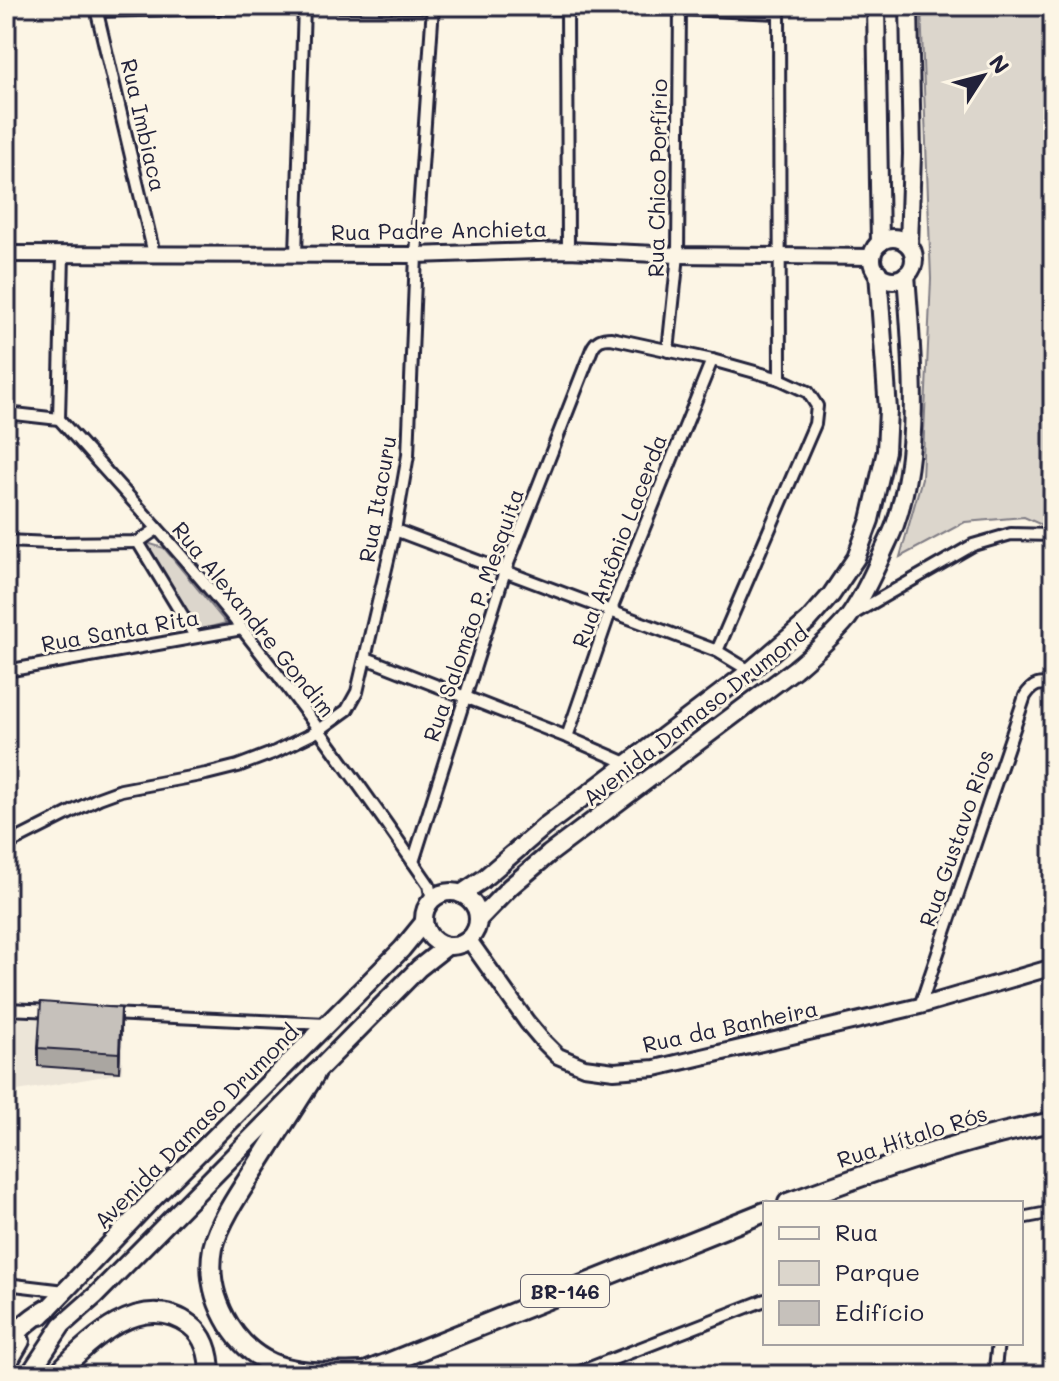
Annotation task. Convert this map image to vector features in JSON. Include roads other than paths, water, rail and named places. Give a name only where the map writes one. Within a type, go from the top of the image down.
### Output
[{"type":"highway","points":[[315,1074],[228,1212],[213,1248],[212,1280],[219,1309],[239,1340],[258,1355],[282,1367],[306,1373],[362,1374]]},
{"type":"highway","name":"Rua Hítalo Rós","points":[[794,1201],[934,1151],[1053,1122]]},
{"type":"highway","name":"BR-146","points":[[362,1374],[763,1213]]},
{"type":"highway","points":[[6,1350],[19,1329],[47,1309]]},
{"type":"highway","points":[[56,1375],[94,1338],[117,1323],[142,1314],[160,1312],[180,1317],[195,1329],[207,1347],[210,1375]]},
{"type":"main road","name":"Avenida Damaso Drumond","points":[[461,894],[750,671],[808,621],[831,595],[856,558],[870,520],[886,451],[888,410],[877,257],[876,6]]},
{"type":"main road","points":[[909,6],[912,154],[909,245],[914,260],[906,275],[888,279],[877,257],[891,238],[898,238],[909,245]]},
{"type":"main road","name":"Rua Padre Anchieta","points":[[6,254],[416,255],[568,250],[678,255],[877,257]]},
{"type":"main road","name":"Avenida Damaso Drumond","points":[[478,920],[549,854],[795,669],[823,645],[849,616],[873,575],[895,524],[906,482],[913,359],[906,275]]},
{"type":"main road","points":[[446,893],[467,897],[476,907],[478,920],[469,940],[455,947],[434,940],[424,922],[432,900],[446,893]]},
{"type":"main road","name":"Avenida Damaso Drumond","points":[[6,1367],[17,1347],[47,1309],[402,949],[424,922]]},
{"type":"main road","name":"Rua da Banheira","points":[[469,940],[543,1041],[558,1056],[584,1067],[614,1071],[655,1068],[920,1006],[1053,967]]},
{"type":"main road","points":[[29,1375],[62,1325],[96,1295],[419,968],[447,946]]},
{"type":"street","points":[[296,254],[304,6]]},
{"type":"street","points":[[96,9],[304,6],[779,9],[780,379]]},
{"type":"street","name":"Rua Itacuru","points":[[6,845],[121,790],[206,774],[275,752],[318,731],[347,710],[357,692],[395,530],[408,455],[416,255],[433,7]]},
{"type":"street","points":[[567,8],[568,250]]},
{"type":"street","name":"Rua Chico Porfírio","points":[[668,351],[678,255],[680,8]]},
{"type":"street","name":"Rua Imbiaca","points":[[96,9],[154,254]]},
{"type":"street","points":[[6,413],[59,419],[63,254]]},
{"type":"street","name":"Rua Salomão P. Mesquita","points":[[413,862],[505,571],[592,349],[598,340],[611,338],[668,351]]},
{"type":"street","points":[[668,351],[780,379],[808,392],[817,406],[815,424],[717,651]]},
{"type":"street","name":"Rua Antônio Lacerda","points":[[567,737],[610,612],[712,360]]},
{"type":"street","name":"Rua Alexandre Gondim","points":[[59,419],[242,629],[413,862],[429,885],[432,900]]},
{"type":"street","points":[[6,541],[138,542],[157,529]]},
{"type":"street","points":[[395,530],[717,651],[750,671]]},
{"type":"street","points":[[849,616],[973,545],[1011,534],[1053,535]]},
{"type":"street","points":[[138,542],[195,636]]},
{"type":"street","name":"Rua Santa Rita","points":[[6,671],[242,629]]},
{"type":"street","points":[[366,658],[629,764]]},
{"type":"street","name":"Rua Gustavo Rios","points":[[920,1006],[1025,696],[1034,685],[1053,686]]},
{"type":"street","points":[[6,1009],[67,1012]]},
{"type":"street","points":[[98,1013],[327,1024]]},
{"type":"street","points":[[1023,1218],[1053,1212]]},
{"type":"street","points":[[6,1284],[65,1291]]},
{"type":"street","points":[[572,1375],[763,1301]]},
{"type":"street","points":[[994,1375],[998,1345]]},
{"type":"street","points":[[866,1375],[890,1375]]}]
